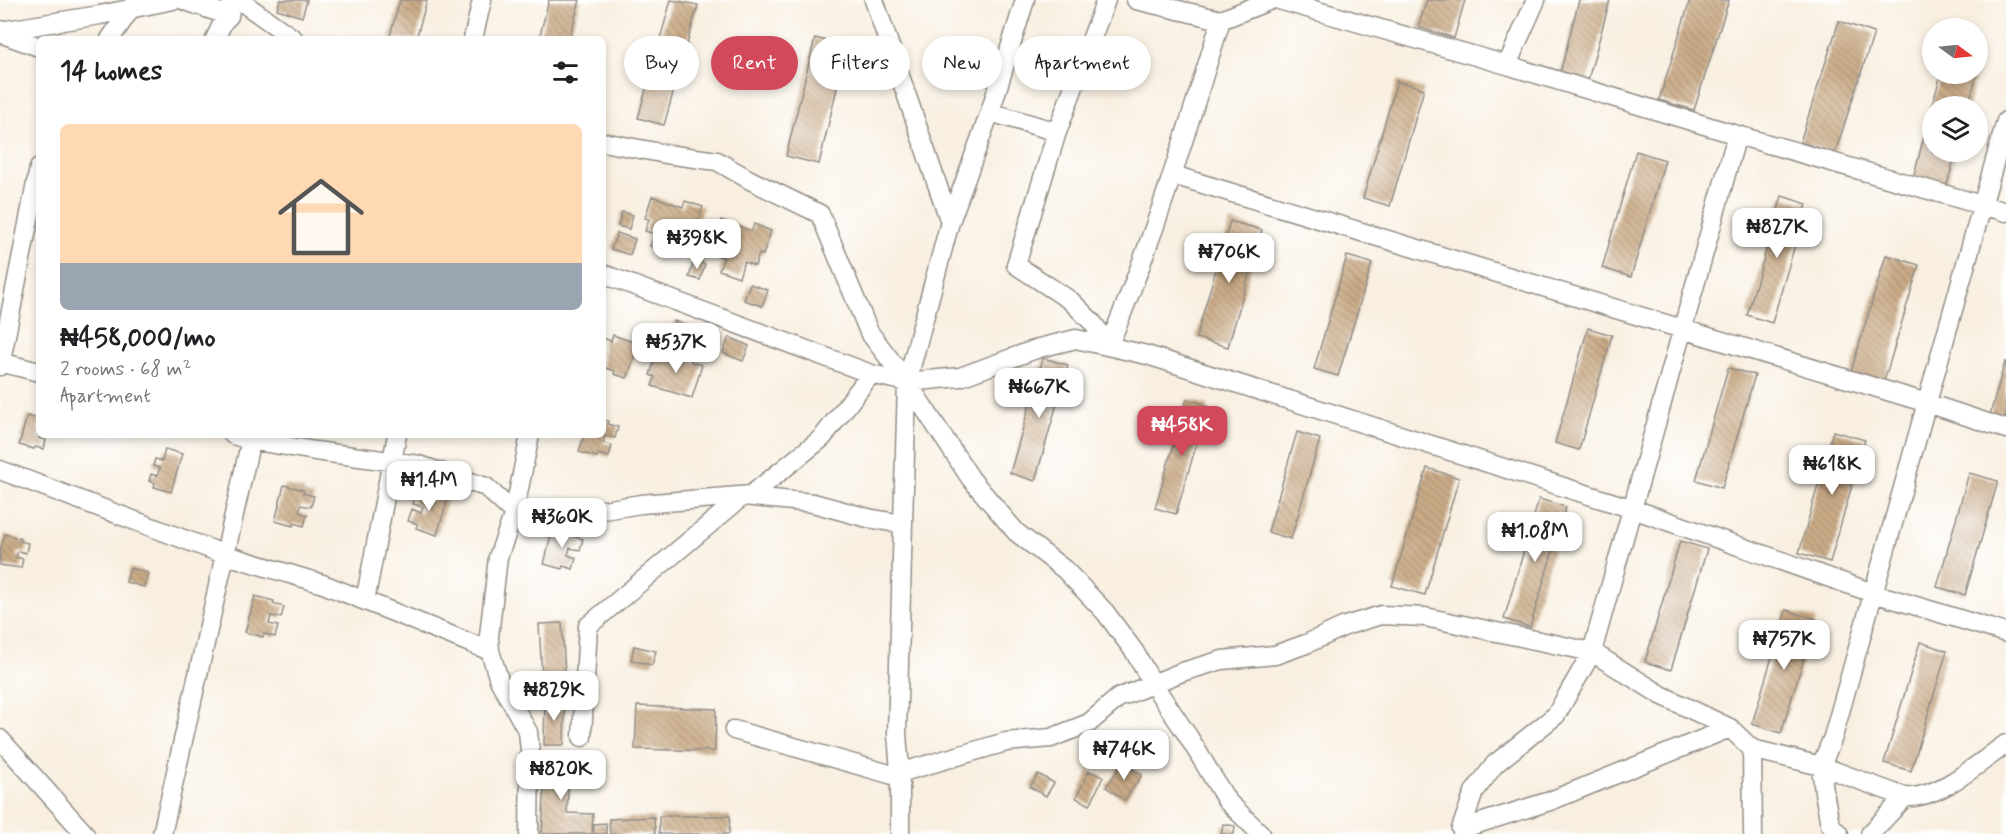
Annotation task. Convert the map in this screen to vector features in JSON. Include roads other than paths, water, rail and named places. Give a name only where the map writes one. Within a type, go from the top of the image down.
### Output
[{"type":"street","points":[[0,32],[133,4],[173,0]]},
{"type":"street","points":[[183,0],[233,5],[289,36]]},
{"type":"street","points":[[474,36],[482,0]]},
{"type":"street","points":[[874,0],[950,222]]},
{"type":"street","points":[[900,834],[897,734],[907,382],[950,222],[990,112],[1024,0]]},
{"type":"street","points":[[1106,0],[1057,132],[1016,265],[1071,301],[1092,322],[1109,345]]},
{"type":"street","points":[[1136,0],[1221,20],[1271,0]]},
{"type":"street","points":[[1279,0],[2006,212]]},
{"type":"street","points":[[1508,65],[1536,0]]},
{"type":"street","points":[[112,36],[133,4]]},
{"type":"street","points":[[216,36],[233,5]]},
{"type":"street","points":[[1109,345],[1173,175],[1221,20]]},
{"type":"street","points":[[0,32],[36,46]]},
{"type":"street","points":[[990,112],[1057,132]]},
{"type":"street","points":[[1839,834],[1830,824],[1821,766],[1833,737],[2006,121]]},
{"type":"street","points":[[1455,832],[1474,792],[1495,765],[1556,715],[1592,652],[1737,135]]},
{"type":"street","points":[[606,143],[717,161],[820,214],[869,332],[907,382],[971,479],[1016,532],[1065,570],[1105,612],[1134,651],[1227,801],[1260,834]]},
{"type":"street","points":[[1173,175],[1927,403],[2006,429]]},
{"type":"street","points":[[36,199],[33,230],[0,364],[36,371]]},
{"type":"street","points":[[606,275],[871,374],[907,382],[960,377],[1039,348],[1076,339],[1109,345],[1147,355],[1633,509],[1873,593],[2006,633]]},
{"type":"street","points":[[250,438],[315,451],[419,465],[486,488],[514,513],[554,518],[641,504],[751,495],[822,438],[871,374]]},
{"type":"street","points":[[162,834],[226,555],[245,438]]},
{"type":"street","points":[[365,601],[396,438]]},
{"type":"street","points":[[529,438],[514,513],[498,557],[489,636],[490,651],[500,680],[528,732],[530,750],[529,834]]},
{"type":"street","points":[[0,470],[226,555],[323,584],[490,651]]},
{"type":"street","points":[[582,737],[588,626],[743,496],[813,503],[868,518],[902,524]]},
{"type":"street","points":[[734,730],[898,775],[1006,742],[1051,738],[1089,723],[1118,698],[1153,684],[1222,660],[1275,655],[1345,626],[1381,615],[1425,618],[1592,652],[1661,695],[1730,728],[1752,749],[1821,766],[1905,797],[1916,798],[1949,783],[2006,744]]},
{"type":"street","points":[[1455,832],[1550,801],[1730,728]]},
{"type":"street","points":[[0,740],[84,834]]},
{"type":"street","points":[[1752,749],[1753,834]]},
{"type":"street","points":[[1870,834],[1905,797]]}]
